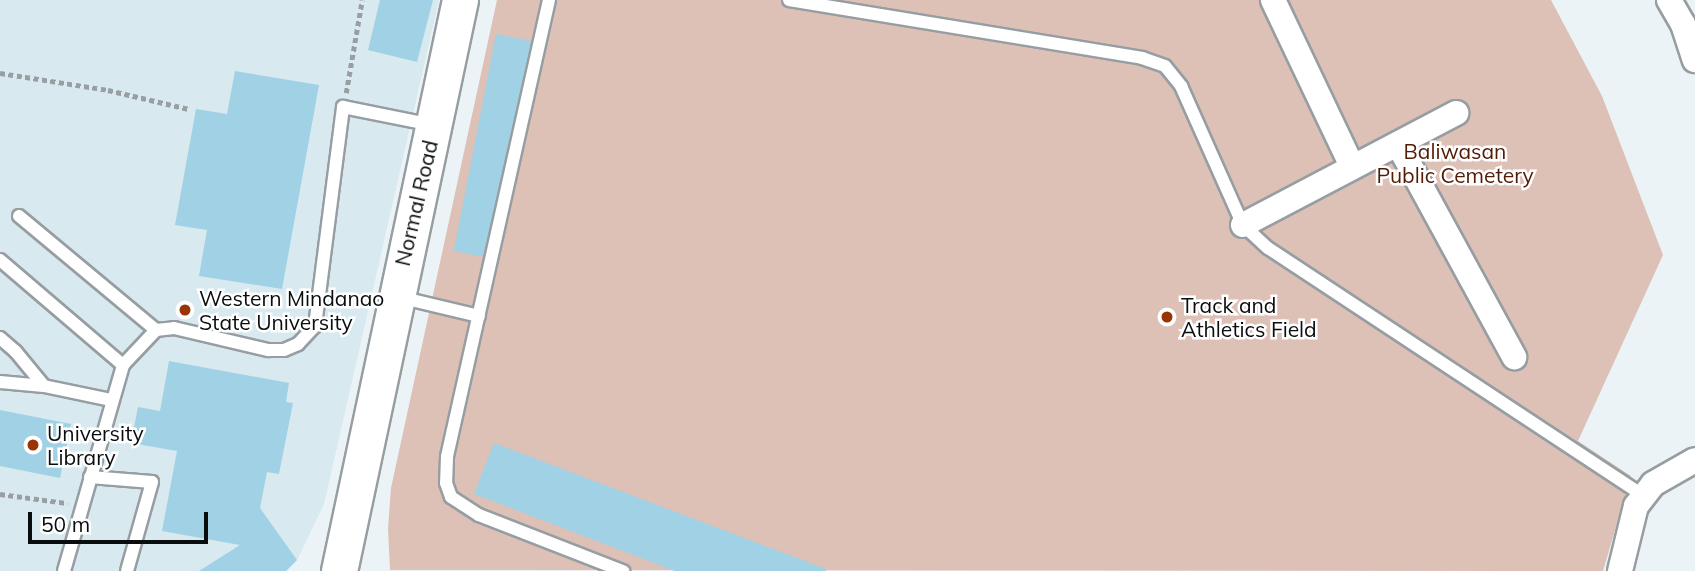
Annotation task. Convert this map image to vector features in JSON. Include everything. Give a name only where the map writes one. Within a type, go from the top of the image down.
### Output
[{"type":"street","name":"Normal Road","points":[[339,571],[395,296],[460,0]]},
{"type":"street","points":[[1273,0],[1352,166]]},
{"type":"street","points":[[1669,0],[1683,24],[1695,60]]},
{"type":"street","points":[[1243,225],[1456,113]]},
{"type":"street","points":[[1398,144],[1514,357]]},
{"type":"street","points":[[1620,571],[1631,519],[1643,495],[1653,484],[1695,460]]},
{"type":"lane","points":[[549,0],[447,457],[446,484],[451,497],[479,515],[624,571]]},
{"type":"lane","points":[[789,0],[1142,58],[1165,66],[1181,86],[1243,225],[1280,259],[1498,397],[1643,495]]},
{"type":"lane","points":[[64,571],[123,365],[156,330],[174,328],[268,351],[284,351],[309,334],[315,326],[343,107],[433,125]]},
{"type":"lane","points":[[19,216],[156,330]]},
{"type":"lane","points":[[0,261],[123,365]]},
{"type":"lane","points":[[395,296],[479,316]]},
{"type":"lane","points":[[0,338],[16,352],[44,386]]},
{"type":"lane","points":[[0,382],[44,386],[111,400]]},
{"type":"lane","points":[[90,477],[152,482],[127,571]]},
{"type":"path","points":[[343,107],[362,0]]},
{"type":"path","points":[[0,73],[108,90],[189,109]]},
{"type":"path","points":[[0,494],[82,505]]},
{"type":"shaded area","name":"Western Mindanao State University","points":[[0,0],[439,0],[324,504],[297,560],[286,571],[0,571]]},
{"type":"green space","name":"Baliwasan Public Cemetery","points":[[497,0],[1551,0],[1602,96],[1663,255],[1578,441],[1631,476],[1603,571],[390,570],[388,529],[391,488]]},
{"type":"building","points":[[380,0],[433,0],[417,62],[368,50]]},
{"type":"building","points":[[496,34],[531,41],[489,258],[454,251]]},
{"type":"building","points":[[235,71],[319,85],[282,289],[199,276],[207,230],[175,225],[196,109],[227,114]]},
{"type":"building","points":[[169,361],[289,383],[286,402],[293,403],[279,474],[267,472],[260,508],[297,560],[286,571],[199,571],[240,545],[162,531],[177,451],[131,443],[138,407],[160,411]]},
{"type":"building","name":"University Library","points":[[0,410],[71,424],[60,478],[0,466]]},
{"type":"building","points":[[494,443],[826,571],[675,571],[474,494]]},
{"type":"place","name":"Western Mindanao State University","points":[[185,310]]},
{"type":"place","name":"Track and Athletics Field","points":[[1167,317]]},
{"type":"place","name":"University Library","points":[[33,445]]}]
